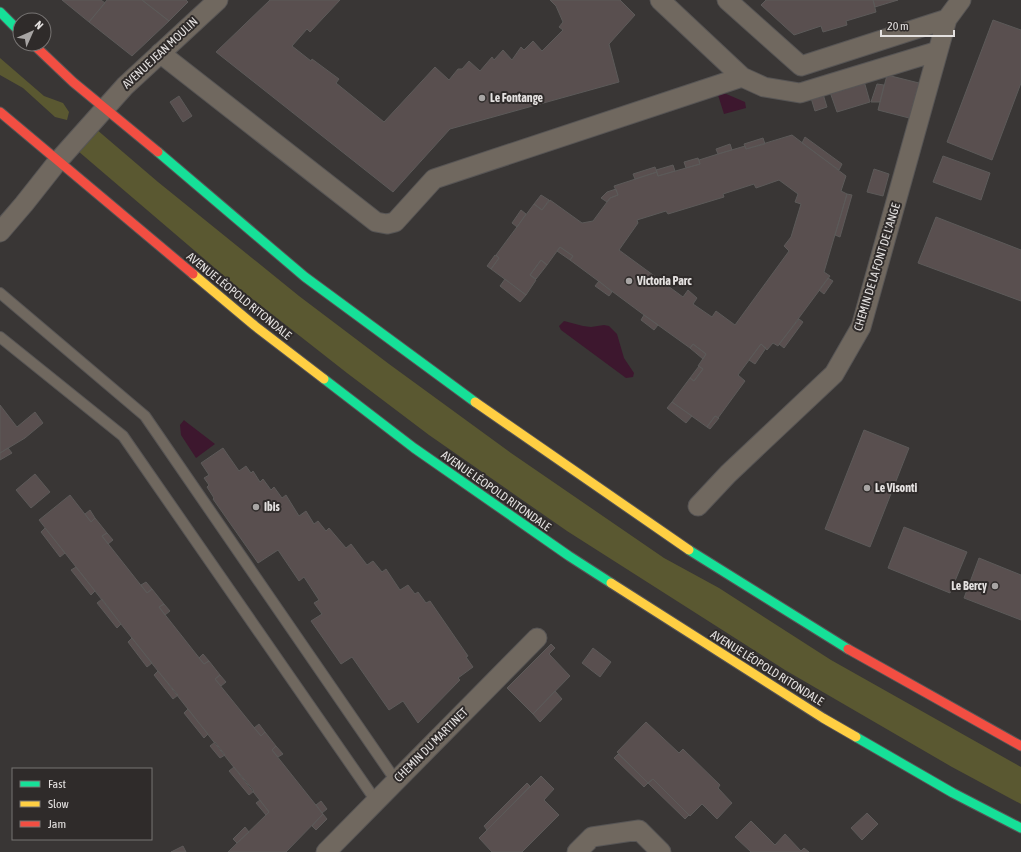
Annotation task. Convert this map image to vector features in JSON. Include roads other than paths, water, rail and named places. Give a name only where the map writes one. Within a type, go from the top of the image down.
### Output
[{"type":"highway","points":[[0,12],[12,24]]},
{"type":"highway","points":[[41,52],[73,82],[305,277],[480,406],[695,554],[866,660],[1021,746]]},
{"type":"highway","name":"AVENUE LÉOPOLD RITONDALE","points":[[0,112],[255,326],[414,448],[569,556],[823,718],[953,793],[1021,828]]},
{"type":"street","name":"AVENUE JEAN MOULIN","points":[[58,161],[125,86],[218,0]]},
{"type":"street","points":[[660,0],[742,77],[764,87],[800,93],[938,51]]},
{"type":"street","points":[[727,0],[801,66],[947,19]]},
{"type":"street","name":"CHEMIN DE LA FONT DE L'ANGE","points":[[698,506],[728,474],[834,374],[861,328],[947,19],[961,0]]},
{"type":"street","points":[[160,53],[376,222],[387,224],[395,222],[434,179],[742,77]]},
{"type":"street","points":[[0,232],[58,161]]},
{"type":"street","name":"CHEMIN DU MARTINET","points":[[326,852],[537,638]]},
{"type":"street","points":[[577,852],[592,837],[639,830],[661,852]]},
{"type":"lane","points":[[0,293],[145,416],[396,781]]},
{"type":"lane","points":[[0,337],[123,436],[376,801]]},
{"type":"place","name":"Le Fontange","points":[[482,98]]},
{"type":"place","name":"Victoria Parc","points":[[629,281]]},
{"type":"place","name":"Le Visonti","points":[[867,488]]},
{"type":"place","name":"Ibis","points":[[256,507]]},
{"type":"place","name":"Le Bercy","points":[[995,586]]}]
